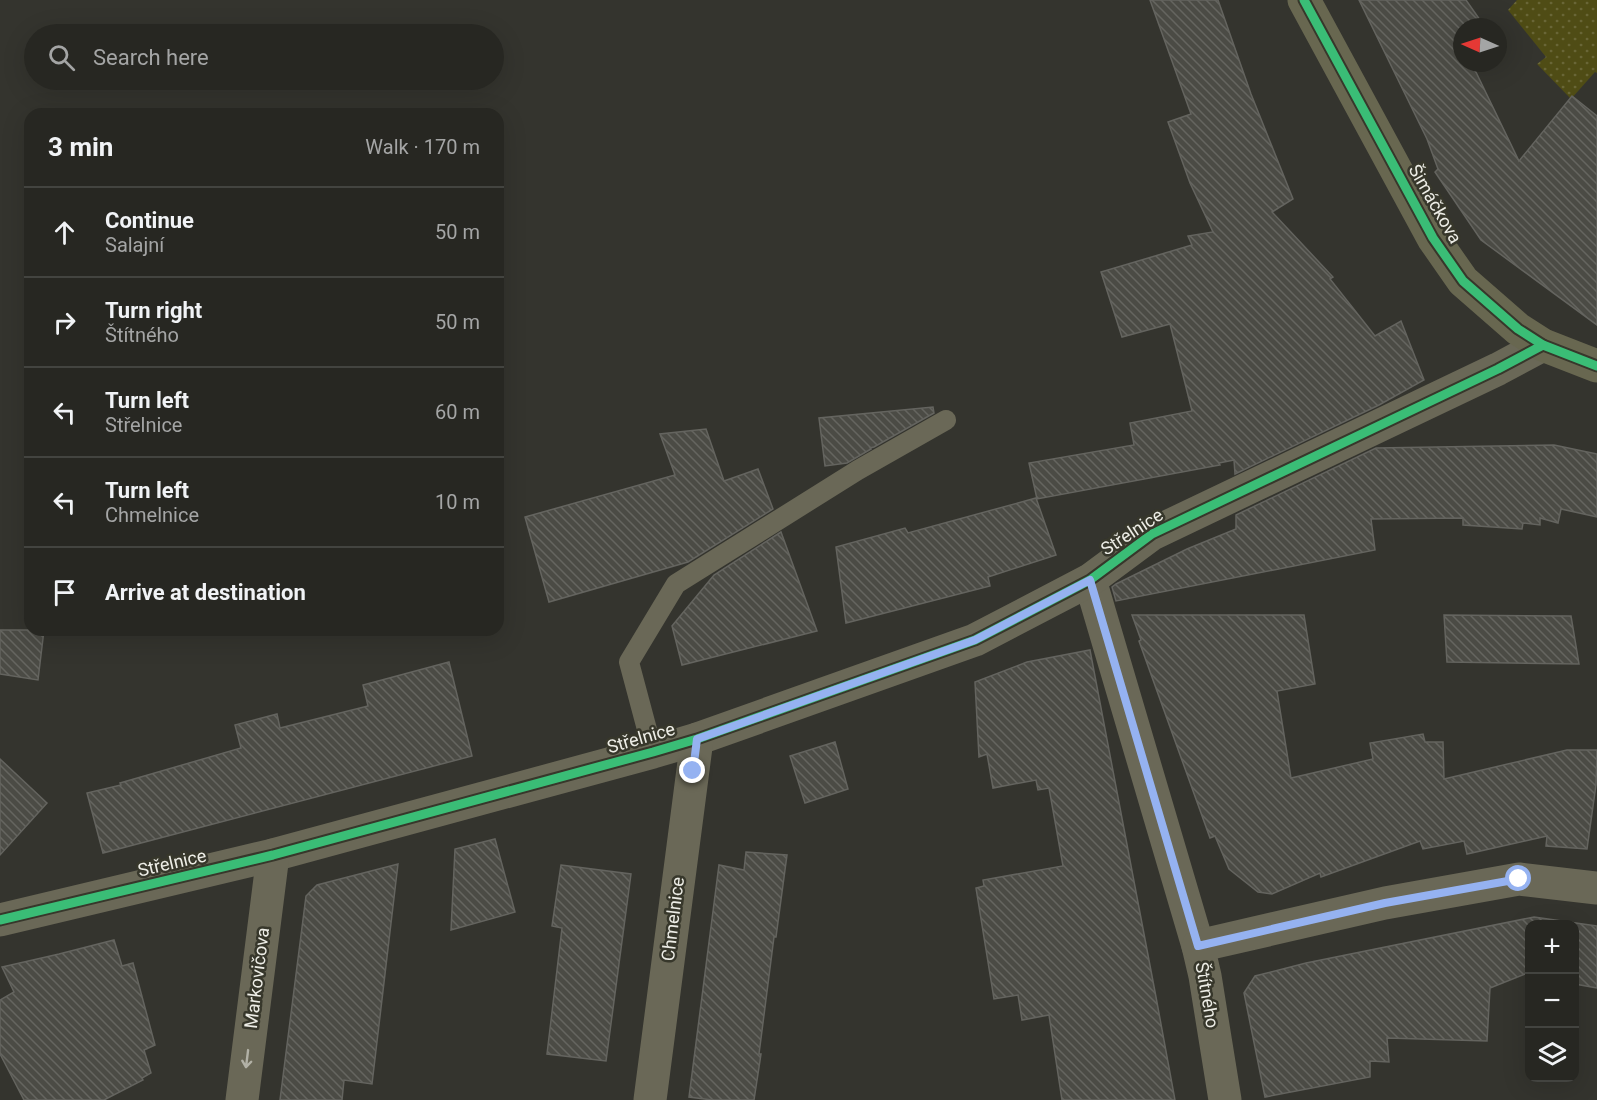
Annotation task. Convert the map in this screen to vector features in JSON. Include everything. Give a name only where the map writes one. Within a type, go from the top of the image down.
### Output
[{"type":"street","name":"Šimáčkova","points":[[1304,0],[1433,238],[1463,281],[1518,329],[1543,345],[1597,366]]},
{"type":"street","name":"Střelnice","points":[[0,920],[273,855],[653,752],[697,739],[975,640],[1090,580],[1152,534],[1498,369],[1543,345]]},
{"type":"street","name":"Štítného","points":[[1090,580],[1198,946],[1225,1100]]},
{"type":"street","name":"Chmelnice","points":[[650,1100],[697,739]]},
{"type":"street","name":"Markovičova","points":[[242,1100],[273,855]]},
{"type":"street","points":[[1198,946],[1385,903],[1519,879],[1597,888]]},
{"type":"lane","points":[[653,752],[629,662],[676,584],[858,470],[946,420]]},
{"type":"shaded area","points":[[1517,0],[1597,0],[1597,73],[1595,72],[1571,99],[1537,64],[1546,57],[1508,10]]},
{"type":"building","points":[[1150,0],[1218,0],[1251,94],[1293,199],[1272,212],[1333,277],[1330,279],[1375,336],[1401,321],[1424,380],[1379,405],[1235,474],[1234,460],[1219,463],[1220,465],[1037,499],[1029,463],[1134,445],[1130,423],[1192,411],[1170,324],[1122,337],[1101,272],[1192,245],[1188,236],[1213,232],[1190,183],[1168,122],[1191,114]]},
{"type":"building","points":[[1359,0],[1466,0],[1479,18],[1453,18],[1453,72],[1476,72],[1519,161],[1572,96],[1597,116],[1597,325],[1481,240],[1435,172],[1438,169],[1427,139]]},
{"type":"building","points":[[933,407],[934,413],[847,463],[825,466],[819,418]]},
{"type":"building","points":[[706,429],[724,481],[758,469],[773,509],[688,562],[549,602],[525,517],[675,475],[660,434]]},
{"type":"building","points":[[1554,445],[1597,454],[1597,517],[1561,509],[1558,523],[1540,518],[1540,525],[1523,523],[1522,529],[1463,525],[1463,518],[1371,519],[1375,550],[1116,601],[1112,587],[1116,584],[1187,549],[1236,529],[1236,515],[1376,448]]},
{"type":"building","points":[[1036,498],[1056,555],[988,577],[990,586],[846,623],[836,547],[905,528],[908,533]]},
{"type":"building","points":[[781,532],[817,631],[682,665],[672,626],[714,575]]},
{"type":"building","points":[[1132,615],[1304,615],[1315,684],[1277,691],[1291,778],[1373,759],[1370,743],[1423,734],[1425,742],[1443,742],[1444,779],[1567,750],[1597,750],[1596,785],[1587,849],[1546,846],[1547,836],[1467,854],[1464,841],[1423,849],[1420,841],[1321,877],[1320,873],[1272,894],[1258,892],[1229,869],[1215,836],[1210,838],[1139,641],[1141,640]]},
{"type":"building","points":[[1444,615],[1571,616],[1579,664],[1447,662]]},
{"type":"building","points":[[0,630],[24,630],[24,636],[43,636],[38,680],[0,674]]},
{"type":"building","points":[[1090,650],[1175,1100],[1062,1100],[1049,1015],[1022,1020],[1018,995],[994,999],[976,888],[984,886],[983,880],[1063,866],[1049,788],[1038,790],[1036,780],[993,788],[987,754],[979,757],[975,682],[1027,662]]},
{"type":"building","points":[[449,662],[472,756],[103,853],[87,793],[121,785],[120,783],[241,748],[235,725],[277,714],[280,728],[368,706],[363,685]]},
{"type":"building","points":[[835,742],[848,789],[805,803],[790,756]]},
{"type":"building","points":[[0,759],[47,803],[0,855]]},
{"type":"building","points":[[495,839],[515,912],[451,930],[455,849]]},
{"type":"building","points":[[746,852],[787,855],[776,937],[774,937],[754,1100],[712,1100],[689,1097],[719,865],[744,870]]},
{"type":"building","points":[[398,864],[372,1084],[344,1080],[342,1100],[280,1100],[306,896],[317,885]]},
{"type":"building","points":[[561,865],[631,874],[606,1061],[547,1054],[562,928],[552,926]]},
{"type":"building","points":[[1534,917],[1555,920],[1525,920],[1525,974],[1490,988],[1487,1041],[1387,1038],[1389,1062],[1370,1061],[1370,1077],[1265,1097],[1244,993],[1255,976],[1306,963]]},
{"type":"building","points":[[1579,923],[1597,926],[1597,988],[1579,985]]},
{"type":"building","points":[[114,940],[122,966],[133,963],[155,1045],[144,1050],[151,1073],[142,1078],[143,1080],[104,1100],[24,1100],[0,1054],[0,1000],[14,992],[2,967]]},
{"type":"cycle path","points":[[1304,0],[1433,238],[1463,281],[1518,329],[1543,345],[1597,366]]},
{"type":"cycle path","points":[[0,920],[273,855],[653,752],[697,739],[975,640],[1090,580],[1152,534],[1498,369],[1543,345]]},
{"type":"route","points":[[693,771],[697,739],[975,640],[1090,580],[1198,946],[1385,903],[1519,879]]}]
